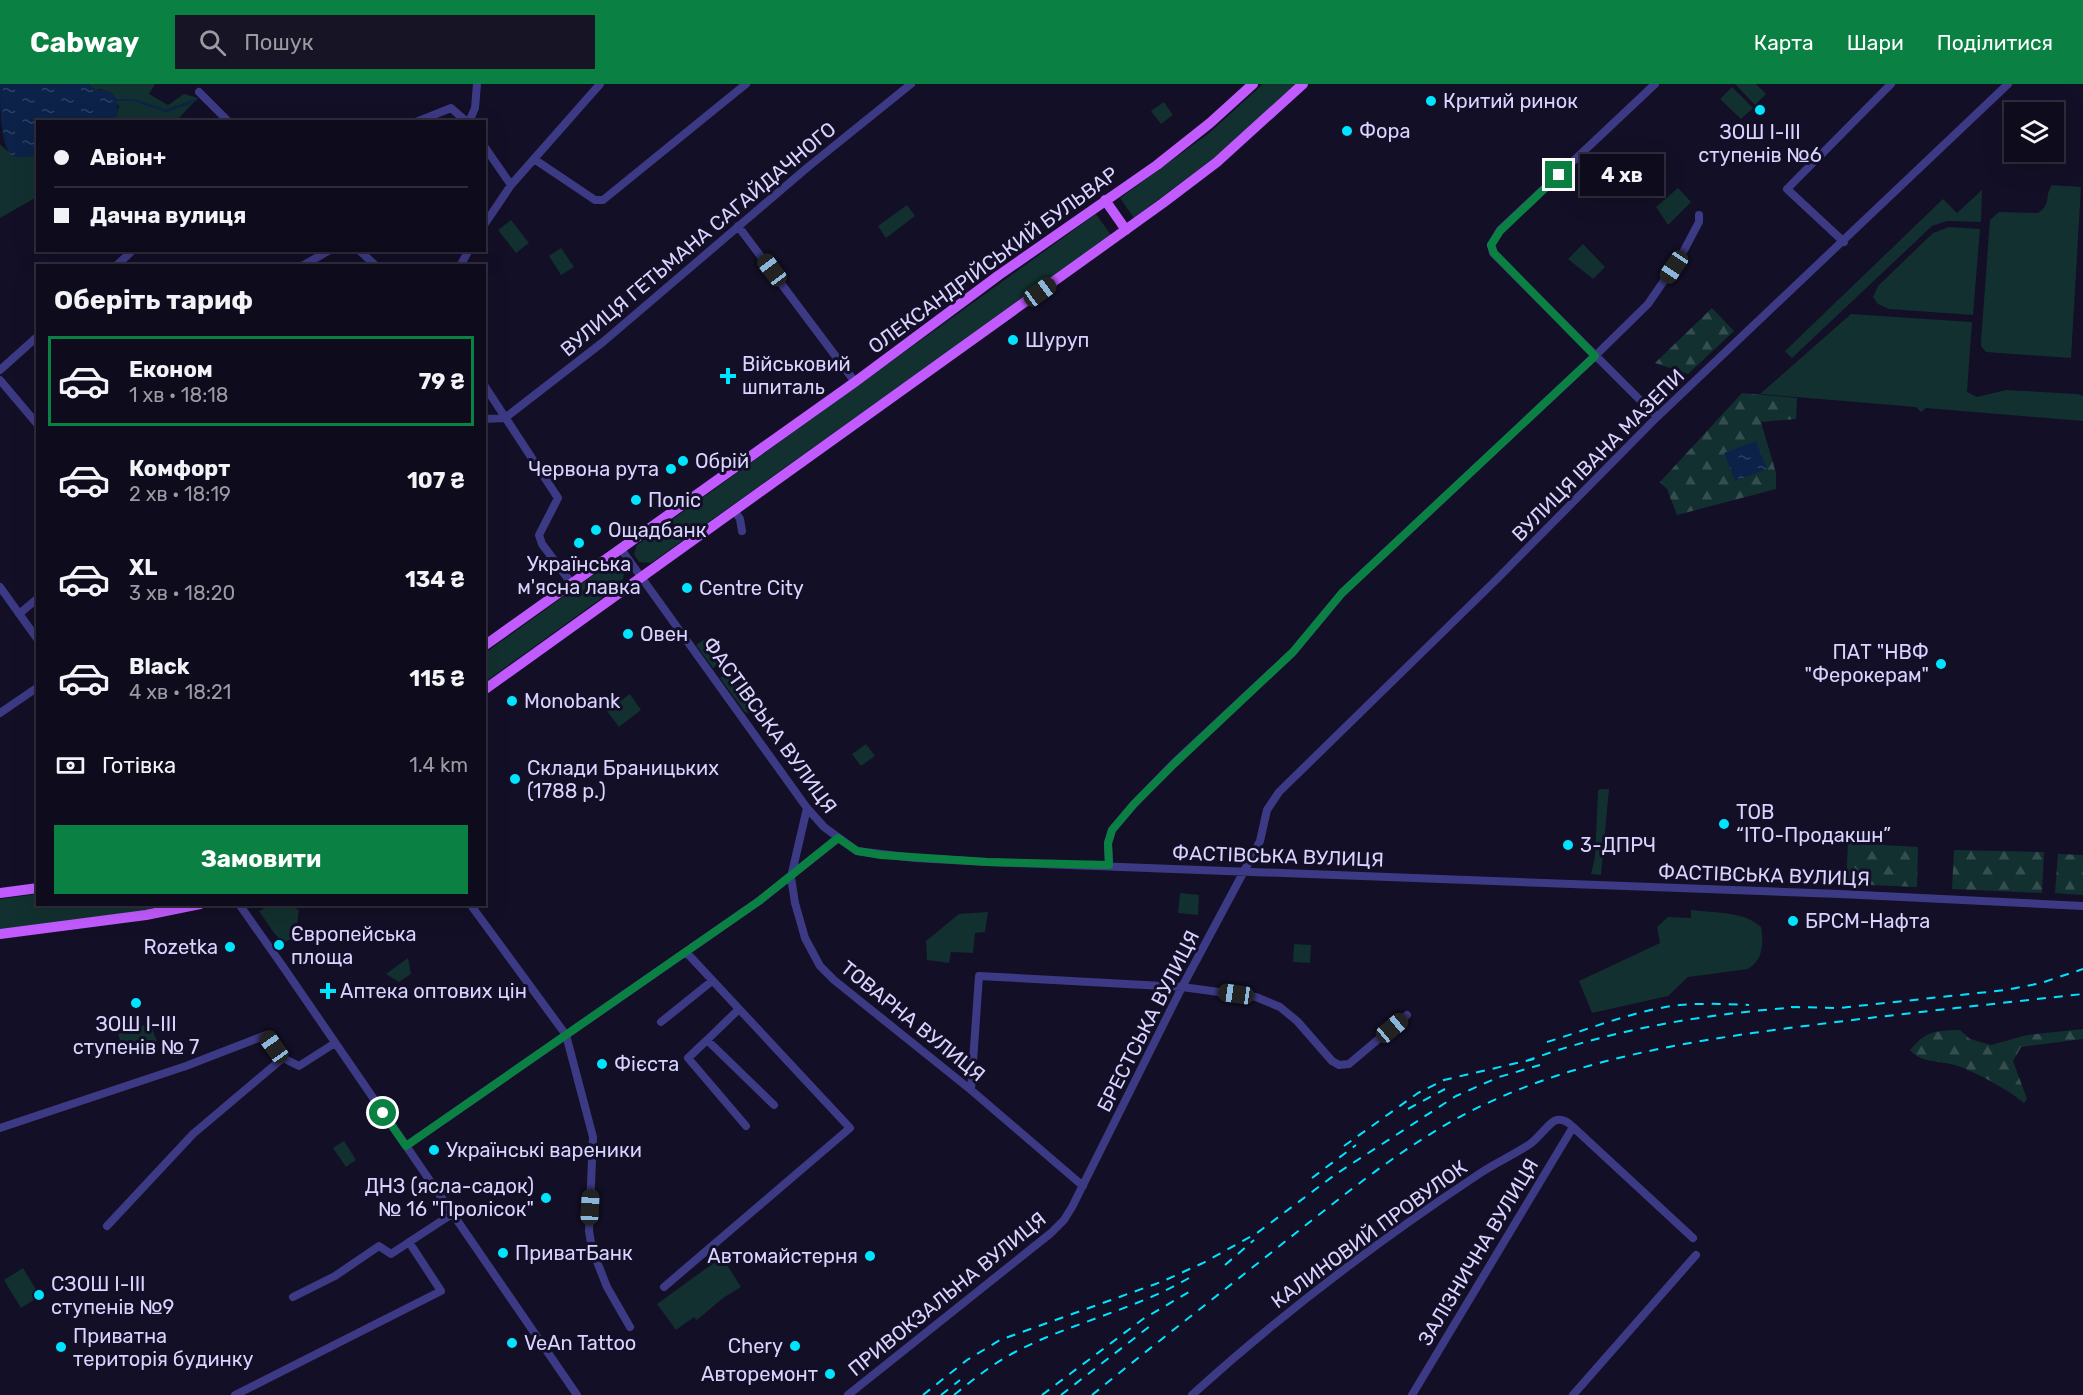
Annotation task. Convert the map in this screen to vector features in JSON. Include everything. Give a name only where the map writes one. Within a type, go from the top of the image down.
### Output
[{"type":"main road","name":"ОЛЕКСАНДРІЙСЬКИЙ БУЛЬВАР","points":[[486,645],[1185,143],[1253,84]]},
{"type":"main road","points":[[486,689],[1126,230],[1217,162],[1303,84]]},
{"type":"main road","points":[[1105,200],[1126,230]]},
{"type":"main road","points":[[0,893],[36,888]]},
{"type":"main road","points":[[176,906],[184,908]]},
{"type":"main road","points":[[0,934],[146,915],[192,906]]},
{"type":"street","points":[[469,120],[476,108],[477,84]]},
{"type":"street","points":[[486,222],[512,185],[600,84]]},
{"type":"street","points":[[534,159],[595,200],[603,200],[746,84]]},
{"type":"street","name":"ВУЛИЦЯ ГЕТЬМАНА САГАЙДАЧНОГО","points":[[506,418],[603,342],[738,226],[911,84]]},
{"type":"street","points":[[1655,84],[1500,231],[1491,245],[1494,253],[1657,417]]},
{"type":"street","points":[[1844,242],[1787,189],[1891,84]]},
{"type":"street","name":"ВУЛИЦЯ ІВАНА МАЗЕПИ","points":[[1244,872],[1260,841],[1267,810],[1279,792],[1498,578],[1657,417],[2008,84]]},
{"type":"street","points":[[199,92],[227,120]]},
{"type":"street","points":[[421,120],[452,108],[466,120]]},
{"type":"street","points":[[486,149],[512,185]]},
{"type":"street","points":[[1109,865],[1108,843],[1112,830],[1134,804],[1293,652],[1342,593],[1595,356],[1655,295],[1681,256],[1699,222],[1699,215]]},
{"type":"street","points":[[738,226],[855,382]]},
{"type":"street","points":[[118,264],[131,252]]},
{"type":"street","points":[[306,264],[326,252]]},
{"type":"street","points":[[361,252],[374,264]]},
{"type":"street","points":[[0,370],[36,338]]},
{"type":"street","points":[[0,380],[36,423]]},
{"type":"street","points":[[486,388],[558,498],[539,535],[542,544],[572,585]]},
{"type":"street","points":[[486,419],[506,418]]},
{"type":"street","points":[[734,510],[740,519],[742,531]]},
{"type":"street","name":"ФАСТІВСЬКА ВУЛИЦЯ","points":[[621,549],[807,808],[824,827],[857,851],[881,855],[987,862],[1840,894],[2083,906]]},
{"type":"street","points":[[0,587],[36,637]]},
{"type":"street","points":[[19,614],[36,600]]},
{"type":"street","points":[[0,713],[36,688]]},
{"type":"street","name":"ТОВАРНА ВУЛИЦЯ","points":[[807,808],[791,877],[795,903],[805,938],[820,966],[1083,1186]]},
{"type":"street","points":[[406,1146],[686,952],[791,877],[838,838]]},
{"type":"street","name":"БРЕСТСЬКА ВУЛИЦЯ","points":[[1083,1186],[1182,987],[1244,872]]},
{"type":"street","points":[[240,906],[577,1395]]},
{"type":"street","points":[[471,906],[566,1035],[593,1137],[589,1231],[592,1249],[607,1287],[630,1327]]},
{"type":"street","points":[[664,1287],[850,1128],[686,952]]},
{"type":"street","points":[[971,1090],[979,976],[1182,987],[1256,997],[1280,1007],[1297,1021],[1332,1061],[1339,1065],[1349,1064],[1407,1016]]},
{"type":"street","points":[[661,1022],[712,981]]},
{"type":"street","points":[[738,1010],[688,1058],[746,1126]]},
{"type":"street","points":[[0,1128],[154,1077],[266,1035],[283,1058],[299,1066],[335,1043]]},
{"type":"street","points":[[707,1040],[774,1105]]},
{"type":"street","points":[[107,1226],[193,1134],[283,1058]]},
{"type":"street","name":"КАЛИНОВИЙ ПРОВУЛОК","points":[[1192,1395],[1273,1324],[1420,1214],[1481,1172],[1532,1143],[1554,1121],[1559,1119],[1573,1127]]},
{"type":"street","points":[[1573,1127],[1694,1238]]},
{"type":"street","name":"ЗАЛІЗНИЧНА ВУЛИЦЯ","points":[[1412,1395],[1573,1127]]},
{"type":"street","name":"ПРИВОКЗАЛЬНА ВУЛИЦЯ","points":[[848,1395],[1051,1233],[1064,1221],[1083,1186]]},
{"type":"street","points":[[292,1297],[335,1276],[379,1246],[392,1254],[452,1214]]},
{"type":"street","points":[[235,1395],[441,1292],[409,1242]]},
{"type":"street","points":[[1573,1395],[1696,1255]]},
{"type":"green space","points":[[88,84],[155,84],[149,94],[168,105],[184,94],[198,98],[177,120],[115,120],[119,106],[102,89],[95,90]]},
{"type":"green space","points":[[1263,84],[1296,84],[1215,157],[1134,218],[1120,198],[1208,134]]},
{"type":"green space","points":[[1735,84],[1756,84],[1766,94],[1755,105]]},
{"type":"green space","points":[[1732,87],[1753,108],[1741,119],[1720,99]]},
{"type":"green space","points":[[1164,102],[1173,115],[1161,124],[1151,111]]},
{"type":"green space","points":[[0,144],[17,155],[36,156],[36,198],[0,218]]},
{"type":"green space","points":[[2052,185],[2081,187],[2071,358],[1986,352],[1981,346],[1981,341],[1990,220],[1999,212],[2038,213],[2045,206]]},
{"type":"green space","points":[[1678,188],[1691,202],[1668,225],[1656,207]]},
{"type":"green space","points":[[1982,190],[1981,222],[1947,221],[1932,226],[1792,358],[1785,351],[1943,199],[1957,213]]},
{"type":"green space","points":[[907,205],[915,216],[886,238],[878,226]]},
{"type":"green space","points":[[1096,214],[1111,235],[651,563],[639,562],[634,554],[637,545]]},
{"type":"green space","points":[[511,220],[529,243],[516,253],[498,230]]},
{"type":"green space","points":[[1949,227],[1980,229],[1973,315],[1889,309],[1878,304],[1873,297],[1878,286],[1933,233]]},
{"type":"green space","points":[[1583,244],[1605,267],[1593,279],[1568,259]]},
{"type":"green space","points":[[561,248],[574,267],[561,275],[549,256]]},
{"type":"green space","points":[[1712,308],[1734,331],[1688,374],[1655,363]]},
{"type":"green space","points":[[1851,314],[1972,322],[1967,392],[1977,397],[2006,390],[2078,394],[2083,396],[2083,421],[1926,408],[1921,412],[1916,407],[1760,394]]},
{"type":"green space","points":[[1742,393],[1797,398],[1796,419],[1761,422],[1776,473],[1776,489],[1677,515],[1667,489],[1660,482]]},
{"type":"green space","points":[[606,566],[619,567],[624,574],[622,583],[486,681],[486,652]]},
{"type":"green space","points":[[705,639],[722,662],[713,668],[696,645]]},
{"type":"green space","points":[[728,672],[754,705],[748,713],[720,678]]},
{"type":"green space","points":[[630,694],[641,710],[619,727],[607,711]]},
{"type":"green space","points":[[866,744],[875,756],[861,766],[852,754]]},
{"type":"green space","points":[[1609,789],[1601,875],[1591,874],[1595,857],[1598,791]]},
{"type":"green space","points":[[1848,843],[1918,847],[1917,887],[1846,884]]},
{"type":"green space","points":[[1954,850],[2044,852],[2042,893],[1952,889]]},
{"type":"green space","points":[[2058,854],[2083,855],[2083,895],[2055,893]]},
{"type":"green space","points":[[1180,893],[1199,895],[1198,915],[1178,913]]},
{"type":"green space","points":[[36,894],[36,906],[152,906],[150,910],[0,930],[0,899]]},
{"type":"green space","points":[[269,906],[290,906],[299,910],[296,930],[292,938],[283,942],[259,911]]},
{"type":"green space","points":[[1691,910],[1737,915],[1761,927],[1762,945],[1757,961],[1748,969],[1688,977],[1668,996],[1592,1013],[1579,981],[1660,943],[1657,927],[1668,917],[1691,918]]},
{"type":"green space","points":[[988,912],[985,932],[975,933],[973,953],[951,952],[949,963],[927,960],[926,941],[959,914]]},
{"type":"green space","points":[[1294,944],[1311,945],[1310,963],[1293,962]]},
{"type":"green space","points":[[408,958],[411,974],[399,982],[386,974]]},
{"type":"green space","points":[[150,1023],[157,1041],[124,1052],[118,1034]]},
{"type":"green space","points":[[2083,1029],[2083,1039],[2021,1047],[2013,1061],[2027,1099],[2024,1103],[1975,1073],[1952,1064],[1920,1058],[1910,1050],[1921,1039],[1938,1031],[1960,1030],[1970,1039],[1991,1045],[2027,1035]]},
{"type":"green space","points":[[344,1141],[356,1160],[346,1167],[333,1148]]},
{"type":"green space","points":[[722,1257],[741,1287],[723,1298],[697,1320],[694,1317],[676,1330],[657,1304]]},
{"type":"green space","points":[[23,1268],[40,1296],[21,1308],[4,1280]]},
{"type":"water","points":[[0,84],[88,84],[95,90],[109,91],[113,94],[118,109],[115,120],[36,120],[36,156],[22,157],[13,156],[5,144]]},
{"type":"water","points":[[1756,441],[1767,469],[1735,481],[1724,453]]},
{"type":"waterway","points":[[117,100],[134,100],[166,111],[196,100]]},
{"type":"railway","points":[[1791,1007],[1839,1008],[2006,990],[2041,983],[2083,969]]},
{"type":"railway","points":[[1092,1395],[1374,1172],[1443,1126],[1511,1093],[1601,1062],[1694,1042],[1836,1022],[2083,994]]},
{"type":"railway","points":[[1547,1042],[1629,1015],[1663,1007],[1697,1004],[1749,1005]]},
{"type":"railway","points":[[1526,1061],[1593,1040],[1660,1025],[1729,1014],[1798,1007]]},
{"type":"railway","points":[[1344,1146],[1418,1093],[1444,1080],[1534,1059]]},
{"type":"railway","points":[[923,1395],[967,1360],[1000,1340],[1161,1282],[1203,1263],[1257,1233],[1336,1174],[1456,1096],[1499,1077],[1540,1065]]},
{"type":"railway","points":[[1408,1109],[1445,1089]]},
{"type":"railway","points":[[1312,1178],[1356,1145]]},
{"type":"railway","points":[[1225,1265],[1254,1240]]},
{"type":"railway","points":[[954,1395],[977,1376],[1019,1350],[1061,1331],[1148,1298],[1189,1278]]},
{"type":"railway","points":[[1042,1395],[1143,1319],[1194,1289]]},
{"type":"railway","points":[[1061,1395],[1154,1323]]},
{"type":"railway","points":[[941,1395],[960,1380]]},
{"type":"place","name":"Критий ринок","points":[[1431,101]]},
{"type":"place","name":"ЗОШ І-ІІІ ступенів №6","points":[[1760,110]]},
{"type":"place","name":"Фора","points":[[1347,131]]},
{"type":"place","name":"Шуруп","points":[[1013,340]]},
{"type":"place","name":"Військовий шпиталь","points":[[728,376]]},
{"type":"place","name":"Обрій","points":[[683,461]]},
{"type":"place","name":"Червона рута","points":[[671,469]]},
{"type":"place","name":"Поліс","points":[[636,500]]},
{"type":"place","name":"Ощадбанк","points":[[596,530]]},
{"type":"place","name":"Українська м'ясна лавка","points":[[579,543]]},
{"type":"place","name":"Centre City","points":[[687,588]]},
{"type":"place","name":"Овен","points":[[628,634]]},
{"type":"place","name":"ПАТ \"НВФ \"Ферокерам\"","points":[[1941,664]]},
{"type":"place","name":"Monobank","points":[[512,701]]},
{"type":"place","name":"Склади Браницьких (1788 р.)","points":[[515,779]]},
{"type":"place","name":"ТОВ “ІТО-Продакшн”","points":[[1724,824]]},
{"type":"place","name":"3-ДПРЧ","points":[[1568,845]]},
{"type":"place","name":"БРСМ-Нафта","points":[[1793,921]]},
{"type":"place","name":"Європейська площа","points":[[279,945]]},
{"type":"place","name":"Rozetka","points":[[230,947]]},
{"type":"place","name":"Аптека оптових цін","points":[[328,991]]},
{"type":"place","name":"ЗОШ І-ІІІ ступенів № 7","points":[[136,1003]]},
{"type":"place","name":"Фієста","points":[[602,1064]]},
{"type":"place","name":"Українські вареники","points":[[434,1150]]},
{"type":"place","name":"ДНЗ (ясла-садок) № 16 \"Пролісок\"","points":[[546,1198]]},
{"type":"place","name":"ПриватБанк","points":[[503,1253]]},
{"type":"place","name":"Автомайстерня","points":[[870,1256]]},
{"type":"place","name":"СЗОШ І-ІІІ ступенів №9","points":[[39,1295]]},
{"type":"place","name":"VeAn Tattoo","points":[[512,1343]]},
{"type":"place","name":"Chery","points":[[795,1346]]},
{"type":"place","name":"Приватна територія будинку","points":[[61,1347]]},
{"type":"place","name":"Авторемонт","points":[[830,1374]]},
{"type":"route","points":[[383,1113],[406,1146],[759,901],[838,838],[857,851],[881,855],[987,862],[1109,865],[1108,843],[1112,830],[1134,804],[1293,652],[1342,593],[1595,356],[1494,253],[1491,245],[1500,231],[1559,175]]}]
